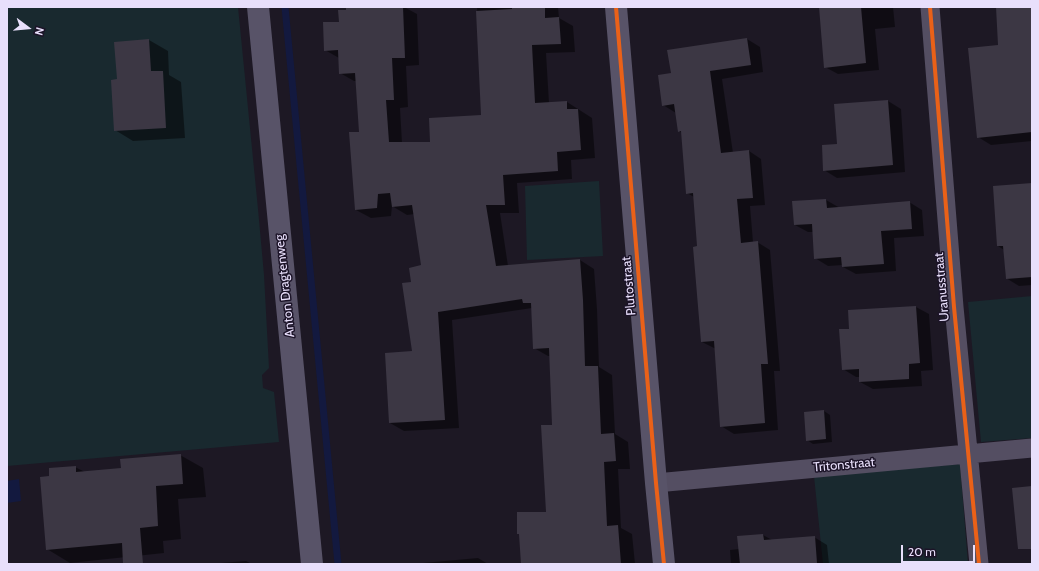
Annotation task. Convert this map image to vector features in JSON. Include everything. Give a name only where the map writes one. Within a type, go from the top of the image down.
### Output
[{"type":"street","name":"Anton Dragtenweg","points":[[258,7],[312,564]]},
{"type":"street","name":"Plutostraat","points":[[616,7],[664,564]]},
{"type":"street","name":"Uranusstraat","points":[[930,7],[954,307],[979,564]]},
{"type":"street","name":"Tritonstraat","points":[[656,483],[1032,448]]},
{"type":"shaded area","points":[[7,7],[238,7],[264,275],[269,368],[262,375],[263,388],[274,392],[279,442],[7,466]]},
{"type":"shaded area","points":[[599,181],[603,256],[527,260],[525,186]]},
{"type":"shaded area","points":[[1032,296],[1032,438],[981,442],[968,302]]},
{"type":"shaded area","points":[[960,464],[968,564],[823,564],[814,476]]},
{"type":"water","points":[[19,479],[21,501],[7,503],[7,481]]},
{"type":"building","points":[[346,7],[403,7],[405,58],[392,58],[394,100],[386,100],[389,142],[430,142],[429,118],[481,115],[476,11],[512,9],[512,7],[545,7],[545,18],[559,17],[561,44],[532,45],[535,103],[567,101],[567,109],[578,109],[581,150],[557,152],[558,171],[503,175],[505,205],[486,205],[496,266],[580,259],[585,366],[598,366],[601,434],[614,433],[616,461],[604,462],[607,526],[618,525],[621,564],[521,564],[519,534],[517,534],[517,512],[546,512],[541,425],[552,425],[549,348],[533,349],[531,303],[523,303],[522,299],[438,312],[445,420],[389,423],[385,353],[412,351],[402,283],[411,282],[409,268],[421,265],[412,205],[392,207],[390,193],[378,194],[377,208],[355,210],[349,132],[359,132],[355,73],[339,74],[338,50],[324,51],[323,22],[339,22],[338,10],[346,10]]},
{"type":"building","points":[[819,7],[861,7],[866,63],[824,68]]},
{"type":"building","points":[[996,7],[1032,7],[1032,132],[977,138],[968,48],[998,45]]},
{"type":"building","points":[[747,38],[751,65],[710,71],[721,153],[749,150],[753,198],[737,199],[741,243],[758,241],[768,364],[761,364],[765,423],[720,427],[714,341],[701,342],[693,247],[697,246],[693,193],[686,194],[681,131],[678,132],[674,104],[662,106],[658,75],[671,73],[667,50]]},
{"type":"building","points":[[149,39],[151,71],[163,71],[166,128],[114,131],[111,80],[117,79],[114,42]]},
{"type":"building","points":[[888,100],[893,165],[823,171],[822,145],[837,144],[834,104]]},
{"type":"building","points":[[1032,183],[1032,277],[1006,279],[1003,246],[997,246],[993,186]]},
{"type":"building","points":[[826,199],[827,208],[910,201],[912,229],[881,231],[884,264],[842,267],[841,257],[814,259],[812,224],[794,225],[792,201]]},
{"type":"building","points":[[916,306],[920,363],[909,364],[909,379],[859,382],[859,369],[842,370],[839,329],[849,329],[848,310]]},
{"type":"building","points":[[824,410],[826,439],[806,441],[804,412]]},
{"type":"building","points":[[181,454],[183,484],[156,486],[158,526],[140,528],[143,564],[123,564],[122,543],[46,550],[40,477],[49,476],[49,468],[76,466],[76,472],[121,468],[120,459]]},
{"type":"building","points":[[1032,486],[1032,549],[1018,549],[1012,488]]},
{"type":"building","points":[[763,534],[764,540],[815,536],[817,563],[740,564],[737,536]]},
{"type":"waterway","points":[[285,7],[338,564]]},
{"type":"cycle path","points":[[616,7],[664,564]]},
{"type":"cycle path","points":[[930,7],[954,307],[979,564]]}]
